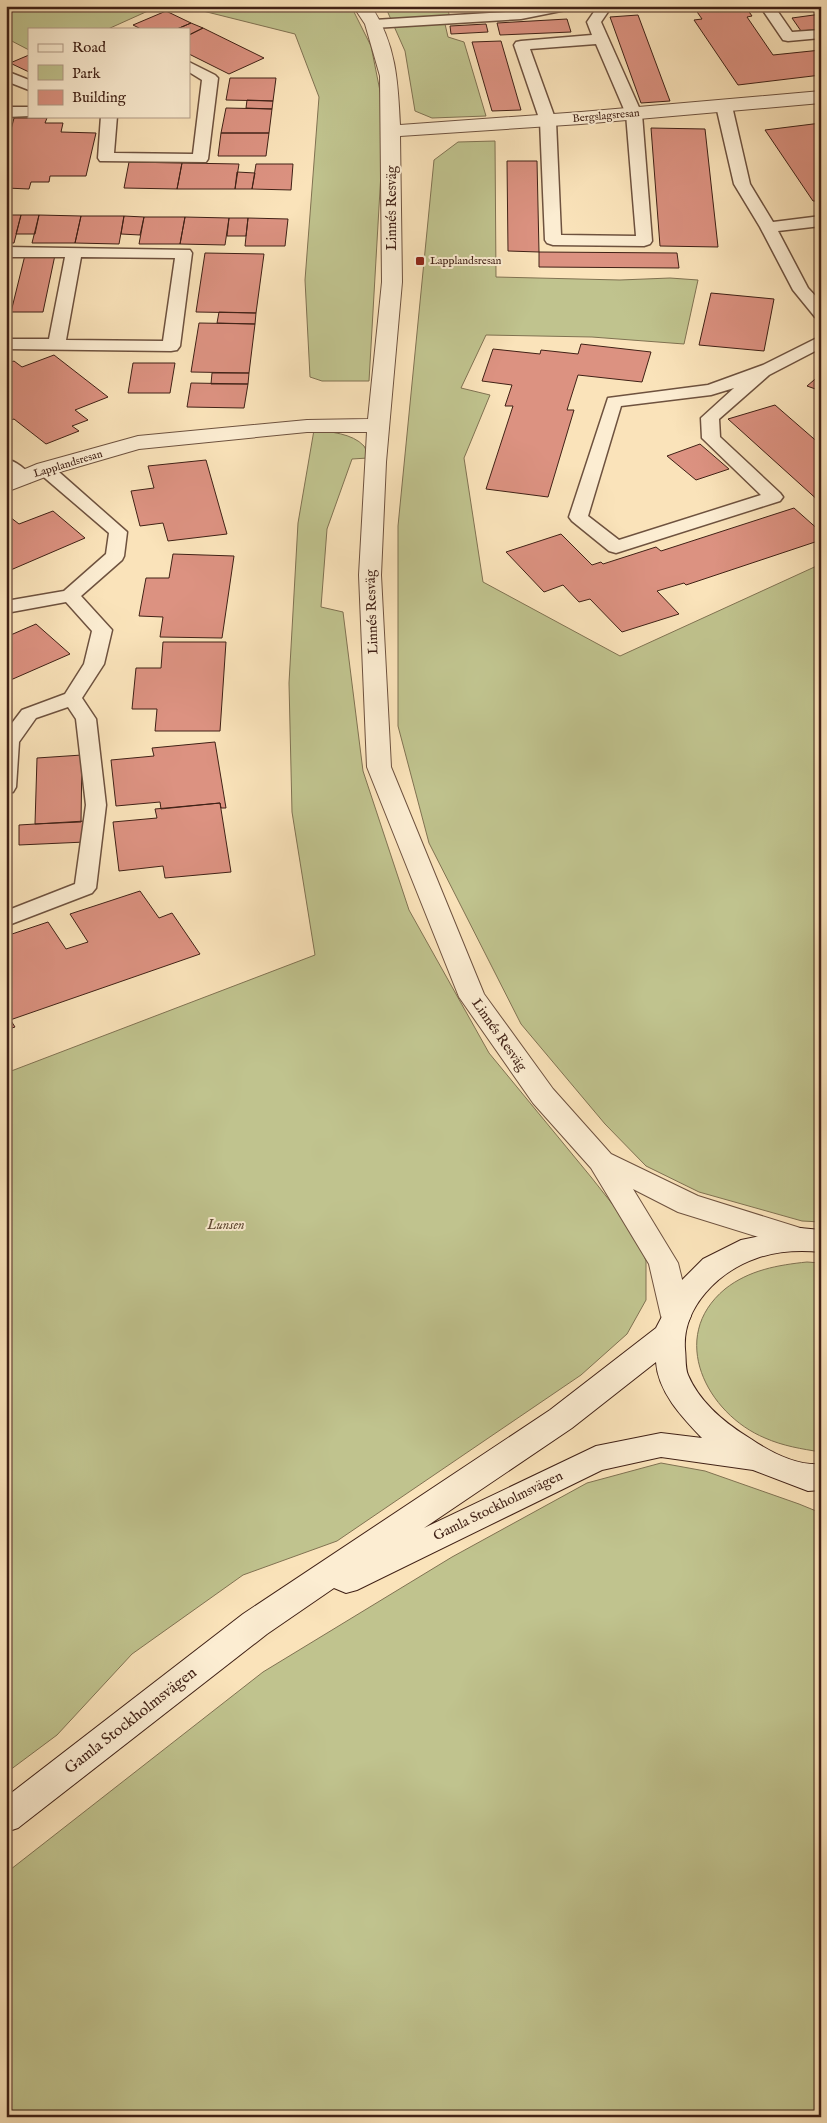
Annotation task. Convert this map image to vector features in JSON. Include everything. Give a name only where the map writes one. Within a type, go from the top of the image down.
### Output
[{"type":"street","name":"Linnés Resväg","points":[[368,15],[389,76],[391,131],[392,282],[375,462],[370,575],[379,768],[472,997],[543,1096],[601,1161],[663,1263],[672,1326],[672,1375],[689,1404],[716,1434],[755,1458]]},
{"type":"street","name":"Bergslagsresan","points":[[391,131],[548,121],[821,97]]},
{"type":"street","name":"Lapplandsresan","points":[[15,482],[45,470],[138,443],[307,426],[380,425]]},
{"type":"street","name":"Linnés Resväg","points":[[601,1161],[688,1204],[810,1240]]},
{"type":"street","points":[[672,1326],[690,1290],[713,1267],[752,1248],[810,1240]]},
{"type":"street","name":"Gamla Stockholmsvägen","points":[[6,1818],[255,1624],[561,1419],[672,1326]]},
{"type":"street","name":"Gamla Stockholmsvägen","points":[[255,1624],[596,1459],[661,1445],[755,1458]]},
{"type":"street","points":[[755,1458],[808,1478],[821,1477]]},
{"type":"lane","points":[[368,15],[521,15],[566,6]]},
{"type":"lane","points":[[601,39],[521,45],[548,121],[553,240],[644,240],[634,114],[594,22],[605,6]]},
{"type":"lane","points":[[767,6],[788,37],[821,34]]},
{"type":"lane","points":[[109,118],[106,158],[200,158],[210,78],[190,67]]},
{"type":"lane","points":[[6,75],[26,85]]},
{"type":"lane","points":[[6,91],[26,85]]},
{"type":"lane","points":[[724,106],[742,184],[768,227],[801,290],[821,313]]},
{"type":"lane","points":[[6,112],[28,112]]},
{"type":"lane","points":[[768,227],[821,221]]},
{"type":"lane","points":[[6,252],[184,254],[171,346],[6,344]]},
{"type":"lane","points":[[56,345],[74,252]]},
{"type":"lane","points":[[763,371],[710,418],[711,438],[774,497],[616,547],[578,517],[614,402],[711,390],[763,371],[821,341]]},
{"type":"lane","name":"Lapplandsresan","points":[[6,464],[15,482]]},
{"type":"lane","points":[[6,607],[70,596],[115,556],[118,532],[45,470]]},
{"type":"lane","points":[[6,787],[9,741],[29,714],[72,698],[94,664],[102,630],[70,596]]},
{"type":"lane","points":[[6,919],[85,888],[96,805],[86,719],[72,698]]},
{"type":"green space","points":[[6,6],[159,6],[110,28],[28,28],[28,49],[6,38]]},
{"type":"green space","points":[[183,6],[352,8],[371,46],[381,96],[382,155],[369,381],[322,381],[310,377],[305,280],[319,97],[295,34]]},
{"type":"green space","points":[[385,6],[447,6],[449,14],[445,24],[448,37],[464,42],[486,116],[432,118],[415,111],[405,51]]},
{"type":"green space","points":[[495,141],[496,277],[620,280],[670,278],[698,280],[684,344],[592,337],[486,335],[461,388],[490,395],[464,458],[483,582],[620,656],[821,564],[821,1222],[802,1221],[699,1192],[646,1166],[605,1124],[521,1024],[429,843],[398,726],[398,526],[434,160],[458,142]]},
{"type":"green space","name":"Lunsen","points":[[314,430],[353,438],[364,446],[368,458],[352,459],[327,529],[321,607],[343,612],[363,771],[409,910],[489,1053],[636,1234],[646,1261],[646,1300],[627,1334],[581,1375],[337,1541],[243,1575],[132,1654],[57,1735],[6,1773],[6,1073],[315,955],[292,812],[289,683],[298,523]]},
{"type":"green space","points":[[807,1262],[821,1263],[821,1452],[779,1443],[744,1427],[726,1411],[712,1393],[702,1372],[697,1351],[699,1329],[708,1308],[725,1289],[754,1273],[785,1265]]},
{"type":"green space","points":[[661,1463],[705,1471],[821,1513],[821,2117],[6,2117],[6,1873],[263,1672],[452,1557],[587,1483]]},
{"type":"building","points":[[693,6],[745,6],[752,16],[747,17],[773,55],[821,50],[821,75],[738,85],[694,20],[702,19]]},
{"type":"building","points":[[166,11],[191,23],[179,28],[139,28],[133,25]]},
{"type":"building","points":[[821,14],[821,29],[801,31],[792,18]]},
{"type":"building","points":[[638,15],[670,101],[641,103],[610,17]]},
{"type":"building","points":[[567,19],[571,32],[500,35],[497,23]]},
{"type":"building","points":[[191,23],[203,28],[190,34],[190,28],[179,28]]},
{"type":"building","points":[[486,24],[488,32],[451,34],[450,26]]},
{"type":"building","points":[[203,28],[264,58],[229,74],[190,54],[190,34]]},
{"type":"building","points":[[501,41],[521,110],[492,111],[472,42]]},
{"type":"building","points":[[28,55],[28,72],[10,63]]},
{"type":"building","points":[[230,78],[276,78],[273,101],[226,100]]},
{"type":"building","points":[[247,100],[273,101],[272,109],[246,108]]},
{"type":"building","points":[[226,108],[272,109],[269,133],[221,133]]},
{"type":"building","points":[[14,118],[47,118],[45,123],[63,123],[61,132],[96,133],[86,176],[50,176],[49,182],[31,182],[29,189],[6,188],[6,149]]},
{"type":"building","points":[[821,123],[821,201],[813,201],[765,130]]},
{"type":"building","points":[[651,128],[705,129],[718,247],[660,246]]},
{"type":"building","points":[[221,133],[269,133],[266,156],[218,156]]},
{"type":"building","points":[[507,161],[537,161],[539,252],[508,251]]},
{"type":"building","points":[[129,162],[182,163],[177,189],[124,188]]},
{"type":"building","points":[[182,163],[239,164],[235,189],[177,189]]},
{"type":"building","points":[[256,164],[293,164],[291,190],[252,189]]},
{"type":"building","points":[[237,172],[255,173],[252,189],[235,189]]},
{"type":"building","points":[[6,215],[21,215],[14,243],[6,243]]},
{"type":"building","points":[[21,215],[39,215],[35,234],[16,234]]},
{"type":"building","points":[[39,215],[81,216],[75,243],[32,243]]},
{"type":"building","points":[[81,216],[124,216],[119,244],[75,243]]},
{"type":"building","points":[[124,216],[144,217],[140,235],[121,234]]},
{"type":"building","points":[[144,217],[185,217],[180,244],[139,244]]},
{"type":"building","points":[[185,217],[229,218],[225,245],[180,244]]},
{"type":"building","points":[[229,218],[248,218],[246,236],[227,236]]},
{"type":"building","points":[[248,218],[288,219],[285,246],[245,246]]},
{"type":"building","points":[[539,252],[677,253],[679,268],[539,267]]},
{"type":"building","points":[[205,253],[264,254],[256,313],[196,312]]},
{"type":"building","points":[[25,255],[55,255],[43,312],[11,312]]},
{"type":"building","points":[[711,293],[774,299],[764,351],[699,345]]},
{"type":"building","points":[[219,312],[256,313],[255,324],[217,323]]},
{"type":"building","points":[[199,323],[255,324],[249,373],[191,372]]},
{"type":"building","points":[[581,344],[651,352],[642,382],[578,375],[567,410],[574,410],[548,497],[486,489],[513,406],[505,406],[512,385],[482,381],[493,349],[540,354],[541,350],[578,354]]},
{"type":"building","points":[[54,355],[108,397],[75,410],[88,420],[72,426],[79,431],[46,444],[14,419],[6,422],[6,364],[14,361],[22,367]]},
{"type":"building","points":[[133,363],[175,363],[170,393],[128,393]]},
{"type":"building","points":[[212,373],[249,373],[248,384],[211,384]]},
{"type":"building","points":[[821,374],[821,391],[807,386]]},
{"type":"building","points":[[191,383],[248,384],[244,408],[187,407]]},
{"type":"building","points":[[775,405],[821,445],[821,503],[728,419]]},
{"type":"building","points":[[700,444],[729,469],[696,480],[667,456]]},
{"type":"building","points":[[206,460],[227,534],[168,541],[163,523],[140,526],[131,491],[154,488],[148,466]]},
{"type":"building","points":[[794,508],[821,532],[821,540],[686,585],[684,583],[657,591],[679,614],[622,632],[590,599],[579,602],[563,585],[544,592],[506,552],[561,534],[592,565],[601,562],[603,564],[656,547],[661,551]]},
{"type":"building","points":[[53,511],[85,538],[6,572],[6,514],[19,524]]},
{"type":"building","points":[[173,554],[234,556],[222,638],[160,637],[163,617],[139,616],[146,578],[169,578]]},
{"type":"building","points":[[36,624],[70,654],[6,682],[6,637]]},
{"type":"building","points":[[163,642],[226,642],[220,731],[155,731],[157,709],[132,709],[136,668],[161,668]]},
{"type":"building","points":[[215,742],[226,808],[221,808],[220,803],[161,809],[160,802],[116,806],[111,760],[154,756],[152,748]]},
{"type":"building","points":[[82,755],[81,822],[35,824],[37,758]]},
{"type":"building","points":[[220,803],[231,872],[165,878],[163,866],[119,871],[113,822],[157,818],[155,809]]},
{"type":"building","points":[[85,821],[85,842],[19,845],[19,825]]},
{"type":"building","points":[[140,891],[159,918],[172,913],[200,954],[10,1020],[6,1013],[6,936],[48,922],[66,949],[88,942],[70,914]]},
{"type":"building","points":[[6,1013],[15,1027],[6,1030]]},
{"type":"place","name":"Lapplandsresan","points":[[420,261]]}]
